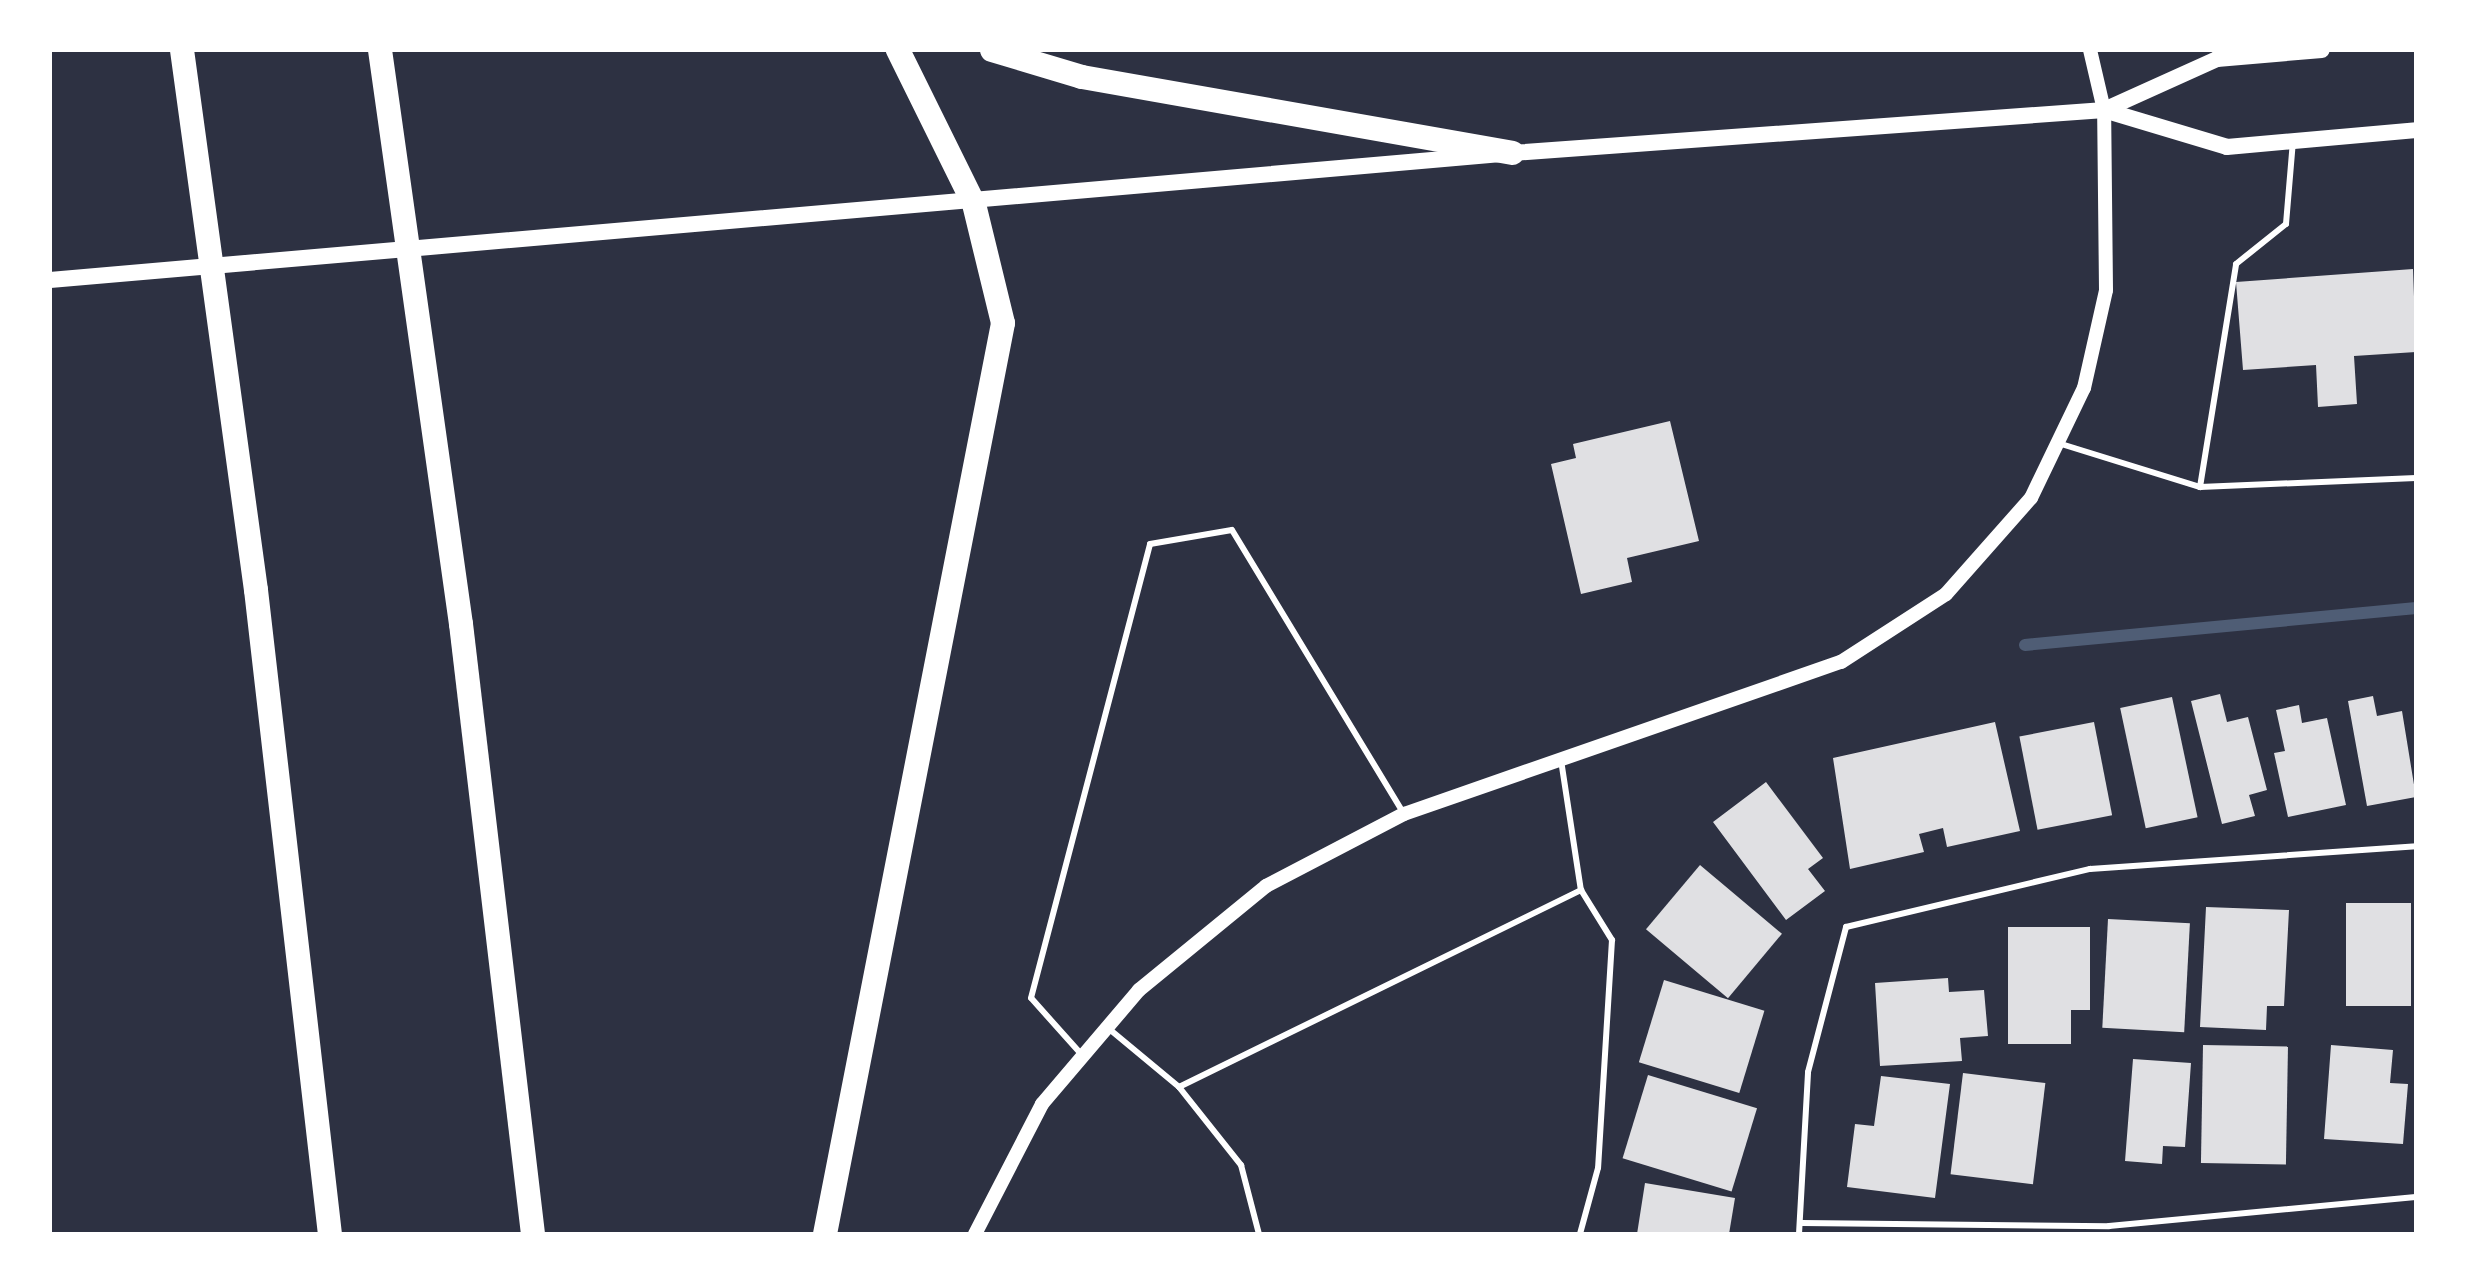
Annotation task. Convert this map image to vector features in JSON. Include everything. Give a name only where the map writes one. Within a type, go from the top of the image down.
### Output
[{"type":"highway","points":[[182,50],[256,590],[330,1234]]},
{"type":"highway","points":[[380,50],[461,624],[533,1234]]},
{"type":"highway","points":[[825,1234],[1003,323],[974,204],[898,50]]},
{"type":"highway","points":[[992,50],[1082,77],[1512,153]]},
{"type":"main road","points":[[50,280],[974,204],[1512,153],[2104,110],[2217,59],[2322,50]]},
{"type":"main road","points":[[2104,110],[2227,147],[2416,130]]},
{"type":"street","points":[[975,1234],[1042,1104],[1139,990],[1266,886],[1404,814],[1854,654],[1946,594],[2031,498],[2084,388],[2106,290],[2104,110],[2090,50]]},
{"type":"lane","points":[[2200,487],[2236,264],[2286,224],[2293,141]]},
{"type":"lane","points":[[2058,443],[2200,487],[2416,478]]},
{"type":"lane","points":[[1083,1056],[1031,998],[1150,544],[1232,530],[1404,814]]},
{"type":"lane","points":[[1561,760],[1581,890],[1612,940],[1598,1168],[1580,1234]]},
{"type":"lane","points":[[1799,1234],[1808,1072],[1846,927],[2090,869],[2416,846]]},
{"type":"lane","points":[[1179,1087],[1581,890]]},
{"type":"lane","points":[[1108,1028],[1179,1087],[1241,1165],[1259,1234]]},
{"type":"lane","points":[[1802,1223],[2109,1230],[2416,1197]]},
{"type":"building","points":[[2413,269],[2416,352],[2354,356],[2357,404],[2318,407],[2316,365],[2243,370],[2236,282]]},
{"type":"building","points":[[1670,421],[1699,541],[1627,558],[1632,582],[1581,594],[1551,464],[1576,458],[1573,444]]},
{"type":"building","points":[[2220,694],[2227,722],[2248,717],[2267,790],[2249,795],[2255,816],[2222,824],[2191,701]]},
{"type":"building","points":[[2373,696],[2377,716],[2402,711],[2416,797],[2367,806],[2348,701]]},
{"type":"building","points":[[2172,697],[2198,817],[2146,828],[2120,708]]},
{"type":"building","points":[[2299,705],[2302,723],[2327,718],[2346,805],[2288,817],[2274,753],[2285,751],[2276,710]]},
{"type":"building","points":[[1995,722],[2020,831],[1947,847],[1943,828],[1919,834],[1924,852],[1850,869],[1833,758]]},
{"type":"building","points":[[2094,722],[2112,815],[2038,830],[2019,737]]},
{"type":"building","points":[[1766,782],[1823,858],[1808,869],[1825,891],[1786,920],[1713,822]]},
{"type":"building","points":[[1700,865],[1782,934],[1728,998],[1646,929]]},
{"type":"building","points":[[2346,903],[2411,903],[2411,1006],[2346,1006]]},
{"type":"building","points":[[2206,907],[2289,910],[2284,1006],[2267,1006],[2266,1030],[2200,1027]]},
{"type":"building","points":[[2108,919],[2190,923],[2184,1032],[2102,1028]]},
{"type":"building","points":[[2008,927],[2090,927],[2090,1010],[2071,1010],[2071,1044],[2008,1044]]},
{"type":"building","points":[[1948,978],[1949,992],[1984,990],[1988,1036],[1960,1038],[1962,1061],[1880,1066],[1875,983]]},
{"type":"building","points":[[1664,980],[1764,1011],[1739,1093],[1639,1062]]},
{"type":"building","points":[[2203,1045],[2288,1046],[2286,1164],[2201,1163]]},
{"type":"building","points":[[2331,1045],[2393,1050],[2390,1083],[2408,1084],[2403,1144],[2324,1139]]},
{"type":"building","points":[[2133,1059],[2191,1063],[2185,1147],[2163,1146],[2162,1164],[2125,1161]]},
{"type":"building","points":[[1963,1073],[2045,1083],[2033,1184],[1951,1174]]},
{"type":"building","points":[[1648,1075],[1757,1108],[1732,1192],[1623,1158]]},
{"type":"building","points":[[1881,1076],[1950,1084],[1935,1198],[1847,1187],[1855,1124],[1874,1126]]},
{"type":"building","points":[[1645,1183],[1735,1198],[1729,1234],[1637,1234]]},
{"type":"waterway","points":[[2025,645],[2416,608]]}]
